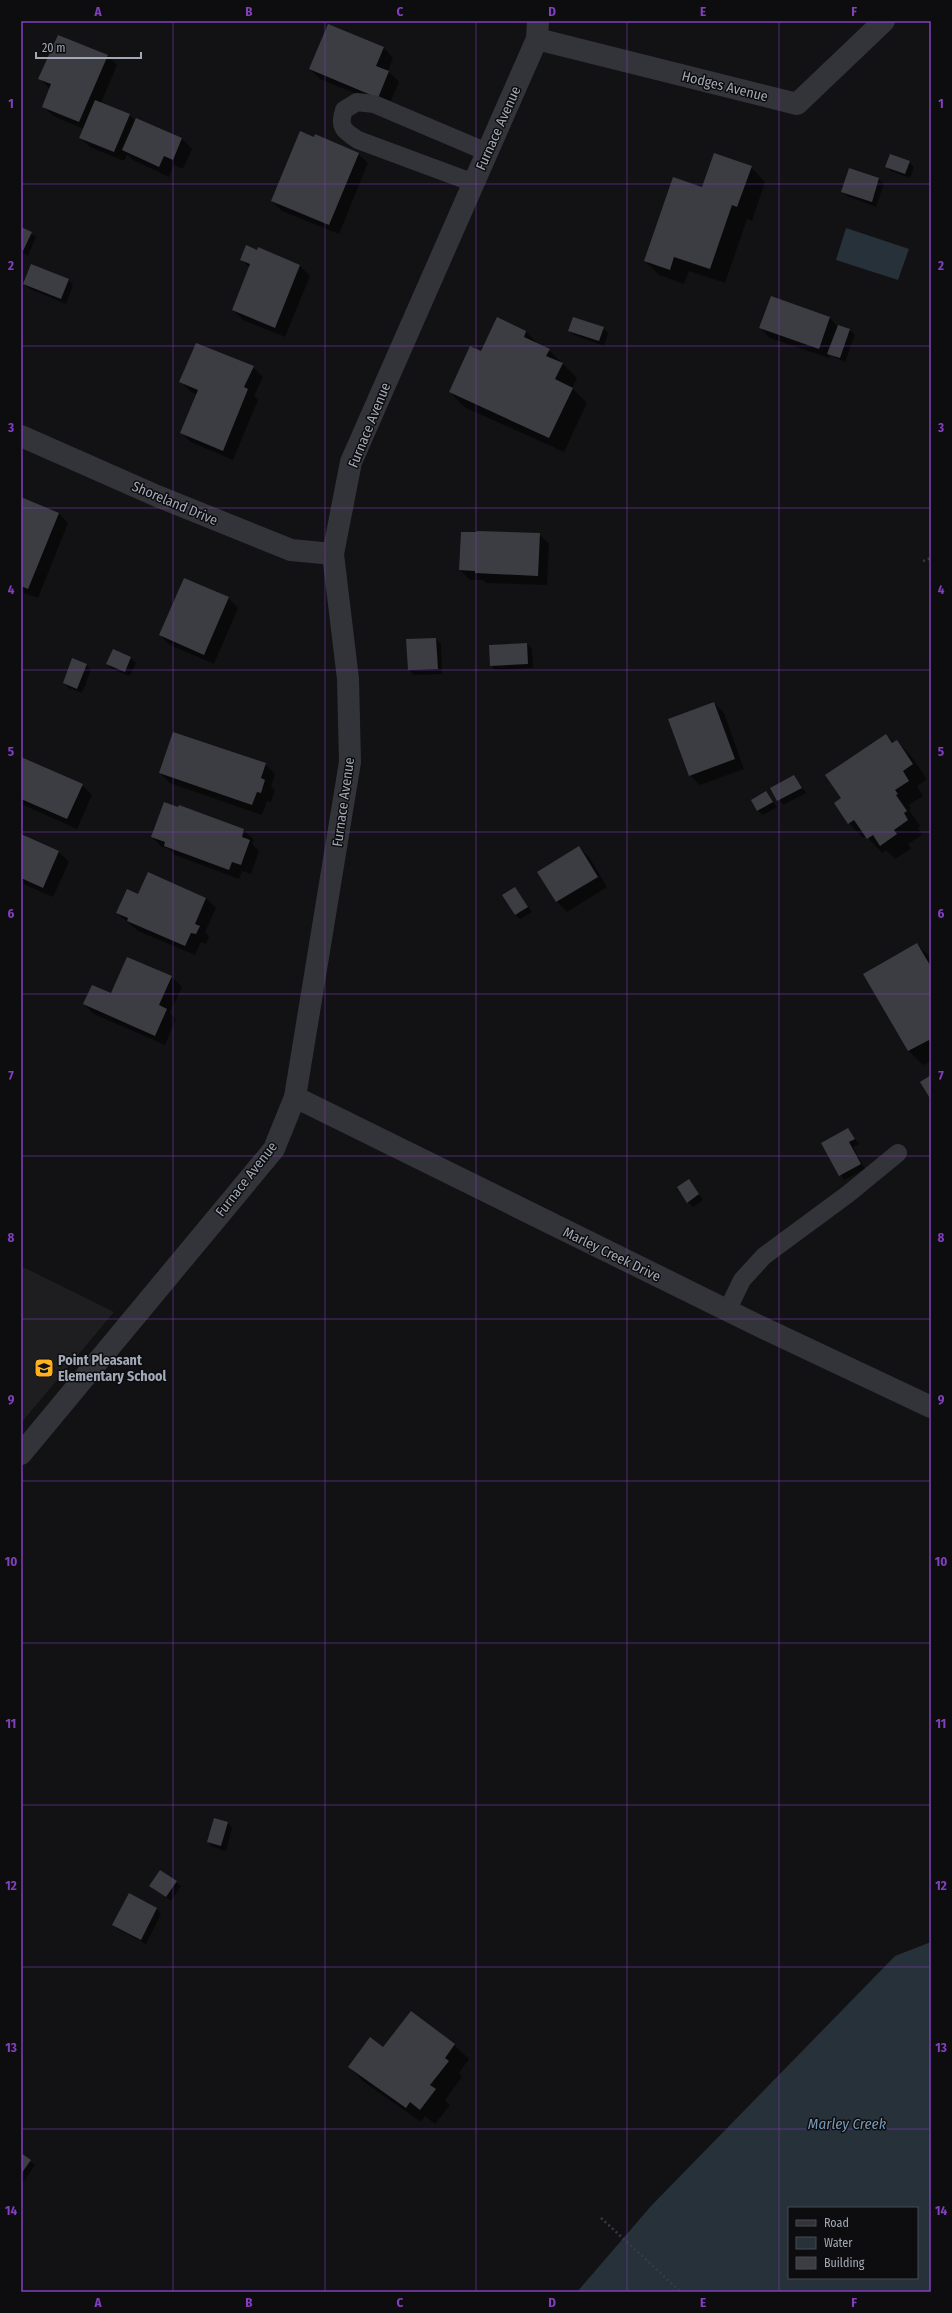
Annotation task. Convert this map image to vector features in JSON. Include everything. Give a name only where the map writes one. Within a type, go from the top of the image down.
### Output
[{"type":"street","name":"Hodges Avenue","points":[[537,30],[797,104],[884,21]]},
{"type":"street","name":"Furnace Avenue","points":[[21,1454],[274,1149],[295,1097],[350,762],[348,678],[333,554],[351,462],[474,183],[537,30]]},
{"type":"street","name":"Shoreland Drive","points":[[21,436],[157,496],[291,550],[333,554]]},
{"type":"street","name":"Marley Creek Drive","points":[[295,1097],[727,1311],[931,1407]]},
{"type":"lane","points":[[474,183],[358,140],[344,131],[340,120],[344,110],[357,102],[374,104],[487,152]]},
{"type":"lane","points":[[727,1311],[742,1280],[764,1256],[848,1194],[898,1153]]},
{"type":"path","points":[[923,560],[931,558]]},
{"type":"path","points":[[602,2218],[681,2292]]},
{"type":"shaded area","name":"Point Pleasant Elementary School","points":[[21,1266],[114,1312],[21,1423]]},
{"type":"water","points":[[846,228],[909,249],[898,280],[836,260]]},
{"type":"water","name":"Marley Creek","points":[[931,1942],[931,2292],[577,2292],[651,2206],[895,1956]]},
{"type":"building","points":[[328,24],[384,47],[376,66],[389,71],[378,98],[309,69]]},
{"type":"building","points":[[58,35],[108,55],[79,122],[42,107],[51,84],[38,79]]},
{"type":"building","points":[[95,100],[130,114],[114,152],[79,138]]},
{"type":"building","points":[[136,118],[182,138],[173,160],[164,156],[159,167],[122,150]]},
{"type":"building","points":[[300,131],[314,137],[315,134],[359,153],[329,225],[271,201]]},
{"type":"building","points":[[714,153],[752,166],[737,207],[732,205],[710,269],[674,257],[670,270],[644,261],[673,177],[702,187]]},
{"type":"building","points":[[890,154],[910,161],[905,174],[885,167]]},
{"type":"building","points":[[849,168],[879,178],[872,202],[841,192]]},
{"type":"building","points":[[21,227],[32,232],[23,251],[21,251]]},
{"type":"building","points":[[246,245],[257,250],[258,247],[300,265],[275,328],[232,310],[250,264],[240,260]]},
{"type":"building","points":[[31,264],[69,279],[61,299],[23,284]]},
{"type":"building","points":[[771,296],[830,317],[819,349],[759,328]]},
{"type":"building","points":[[497,317],[526,331],[524,337],[550,349],[546,356],[563,363],[555,379],[573,388],[549,438],[449,392],[470,346],[481,351]]},
{"type":"building","points":[[573,317],[604,327],[599,341],[568,331]]},
{"type":"building","points":[[838,325],[850,329],[840,358],[827,354]]},
{"type":"building","points":[[196,343],[254,366],[244,387],[248,389],[223,451],[180,433],[198,390],[179,382]]},
{"type":"building","points":[[21,497],[59,513],[28,589],[21,586]]},
{"type":"building","points":[[477,531],[540,533],[538,576],[475,573],[475,571],[459,570],[461,532]]},
{"type":"building","points":[[184,578],[229,597],[204,655],[159,635]]},
{"type":"building","points":[[436,638],[438,669],[408,670],[406,639]]},
{"type":"building","points":[[527,643],[528,664],[490,666],[489,645]]},
{"type":"building","points":[[113,649],[131,657],[125,672],[106,664]]},
{"type":"building","points":[[72,658],[87,664],[77,689],[63,683]]},
{"type":"building","points":[[714,702],[735,759],[689,776],[668,719]]},
{"type":"building","points":[[173,732],[266,763],[261,778],[265,780],[261,793],[257,792],[252,805],[159,773]]},
{"type":"building","points":[[886,734],[892,743],[897,740],[913,764],[903,771],[909,781],[895,790],[898,794],[896,795],[907,811],[904,813],[908,820],[894,830],[897,834],[880,846],[873,835],[867,839],[854,820],[848,824],[834,803],[841,798],[825,775]]},
{"type":"building","points":[[21,757],[83,784],[67,819],[21,799]]},
{"type":"building","points":[[794,775],[802,788],[777,801],[770,788]]},
{"type":"building","points":[[766,791],[773,802],[757,811],[751,800]]},
{"type":"building","points":[[164,802],[178,807],[179,805],[244,829],[242,837],[250,840],[241,865],[232,862],[229,870],[164,846],[165,842],[151,837]]},
{"type":"building","points":[[21,834],[59,851],[43,888],[21,878]]},
{"type":"building","points":[[579,846],[598,877],[556,902],[537,872]]},
{"type":"building","points":[[148,872],[206,898],[195,924],[200,926],[196,934],[191,933],[185,946],[127,921],[128,918],[116,913],[127,889],[138,894]]},
{"type":"building","points":[[515,887],[528,907],[515,915],[502,895]]},
{"type":"building","points":[[917,943],[931,967],[931,1039],[908,1051],[863,974]]},
{"type":"building","points":[[127,957],[172,976],[159,1005],[167,1009],[155,1036],[83,1004],[92,985],[111,993]]},
{"type":"building","points":[[931,1075],[931,1100],[920,1082]]},
{"type":"building","points":[[848,1128],[855,1139],[849,1142],[861,1164],[839,1176],[821,1143]]},
{"type":"building","points":[[689,1179],[699,1194],[687,1203],[677,1187]]},
{"type":"building","points":[[214,1818],[228,1822],[221,1846],[207,1842]]},
{"type":"building","points":[[160,1870],[177,1881],[166,1897],[149,1886]]},
{"type":"building","points":[[129,1893],[157,1908],[141,1940],[112,1925]]},
{"type":"building","points":[[411,2011],[455,2044],[445,2058],[449,2061],[430,2085],[436,2089],[420,2110],[410,2102],[406,2108],[348,2067],[370,2037],[383,2047]]},
{"type":"building","points":[[21,2153],[31,2160],[21,2174]]},
{"type":"place","name":"Point Pleasant Elementary School","points":[[44,1368]]}]
